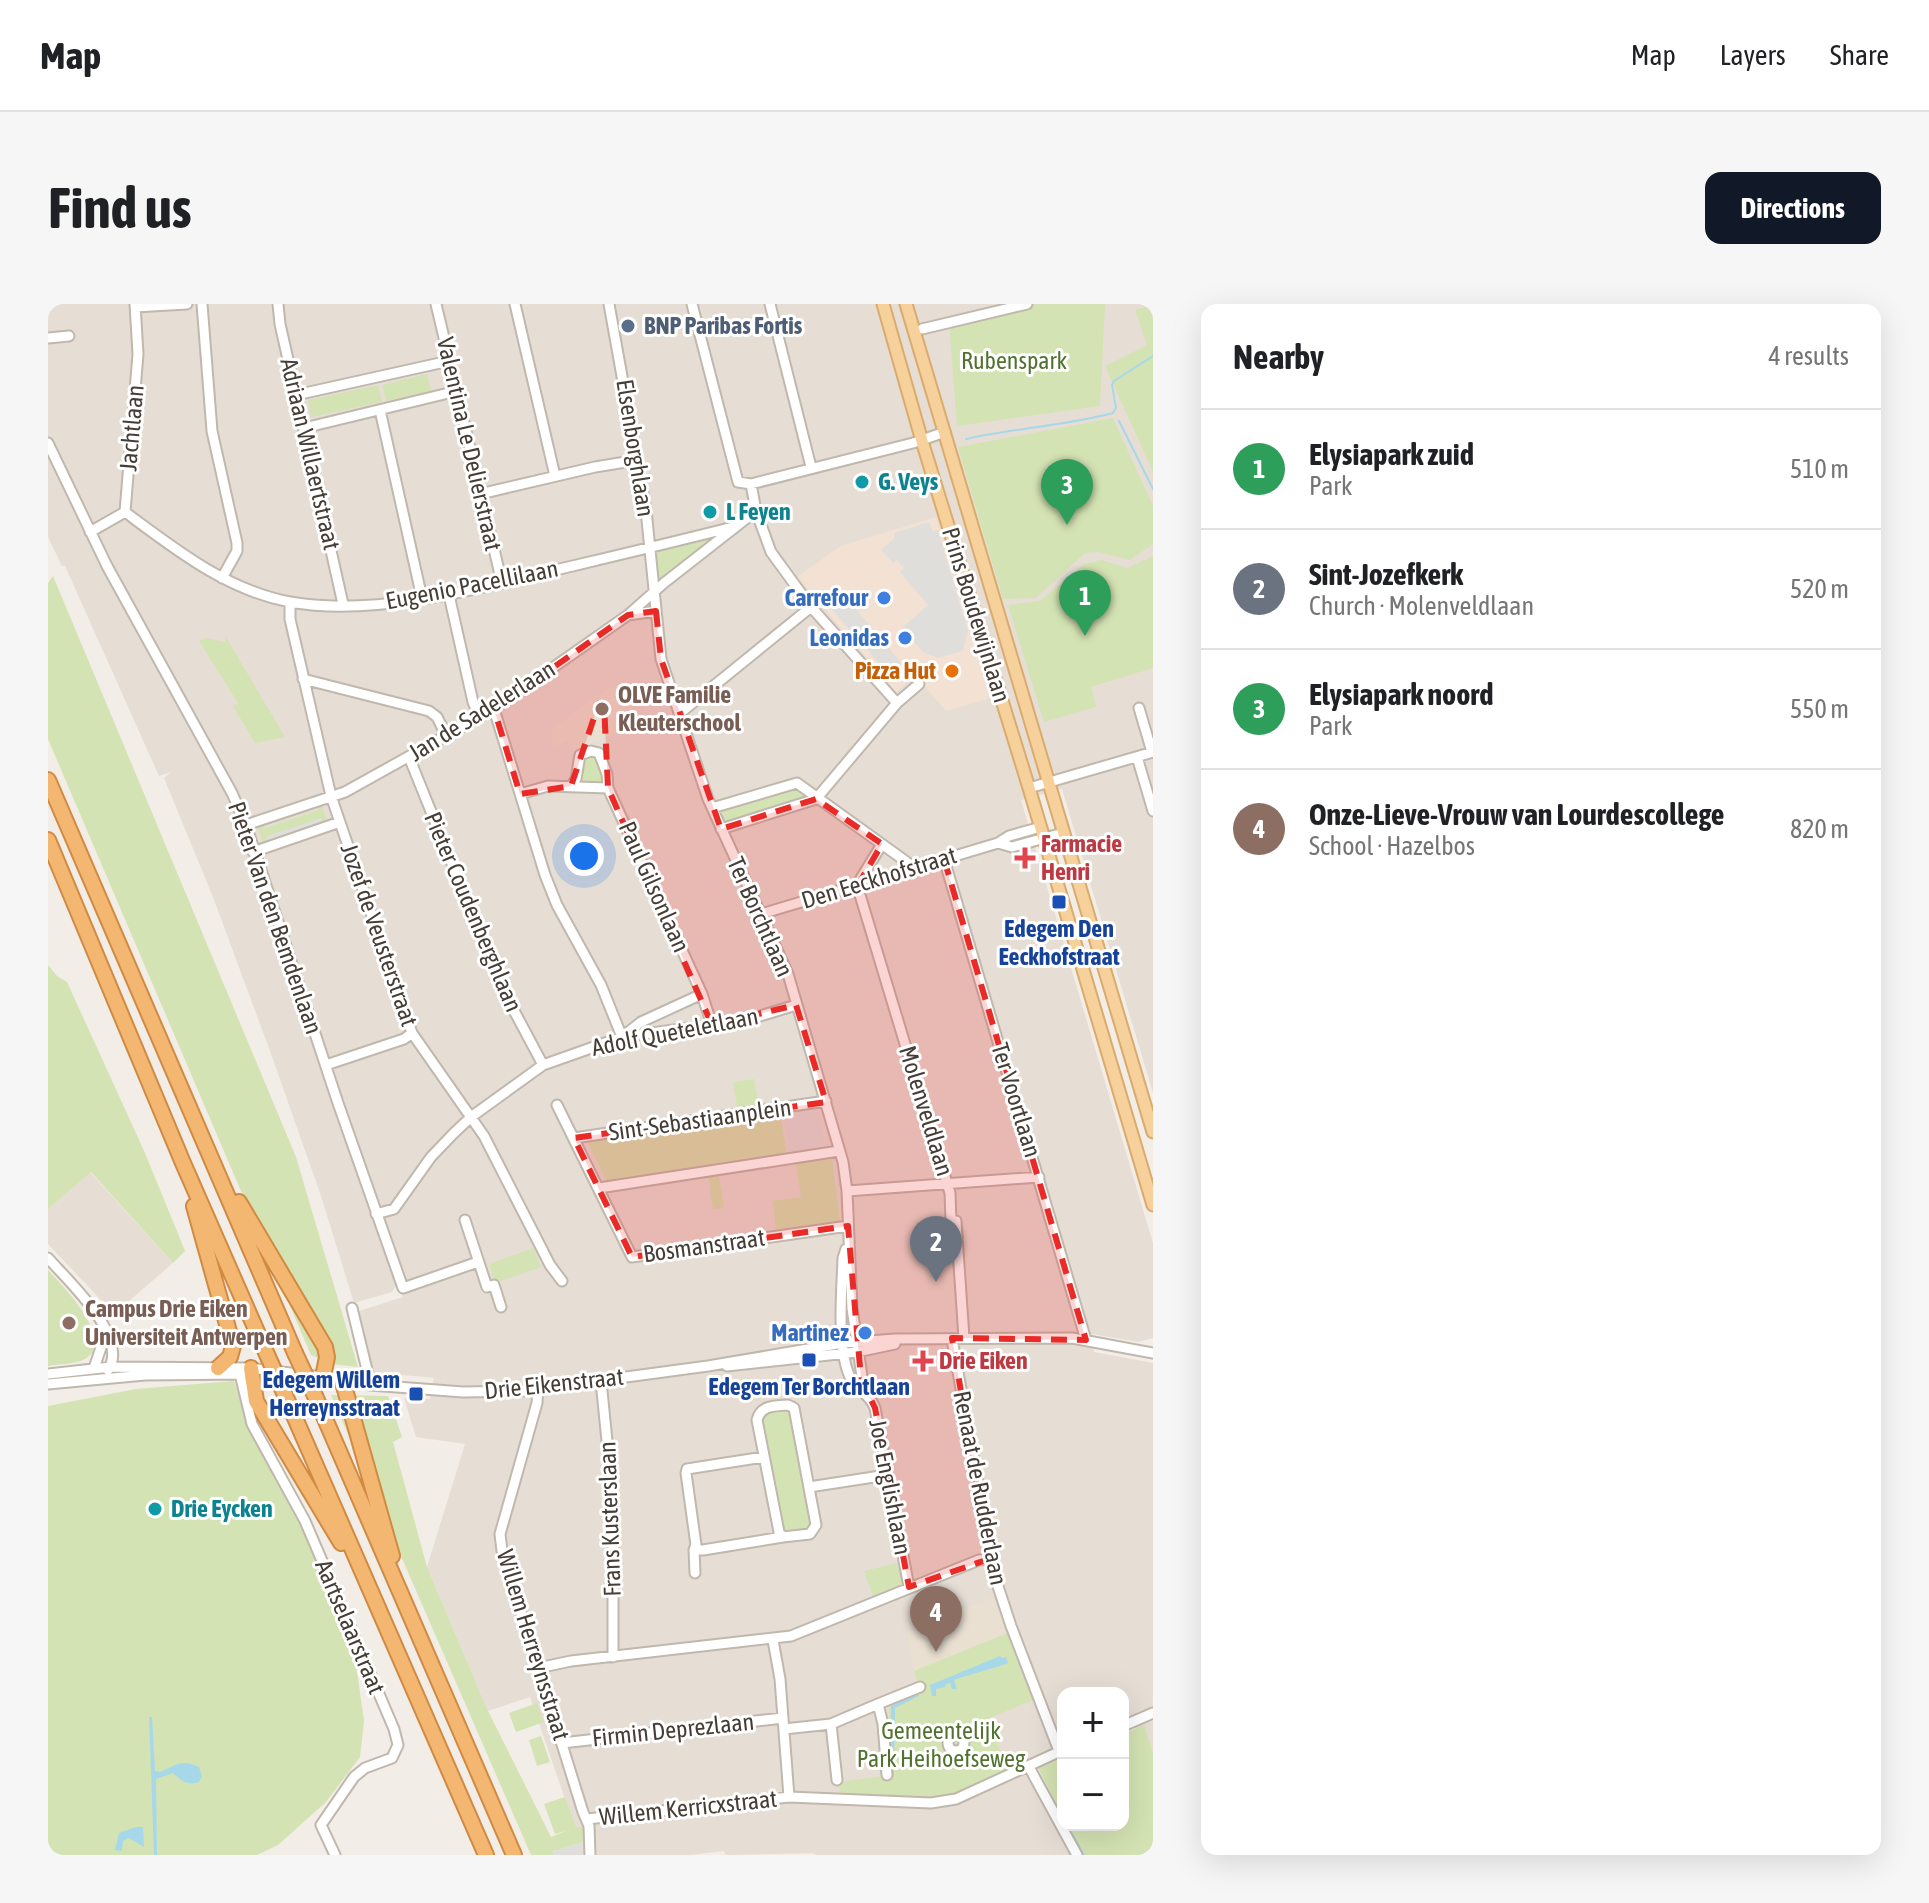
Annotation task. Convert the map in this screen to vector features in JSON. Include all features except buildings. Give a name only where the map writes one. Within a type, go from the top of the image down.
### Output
[{"type":"highway","points":[[48,780],[514,1855]]},
{"type":"highway","points":[[48,840],[183,1163],[486,1855]]},
{"type":"highway","points":[[183,1163],[233,1346],[232,1353],[218,1368]]},
{"type":"highway","points":[[221,1178],[246,1214],[325,1347],[327,1357],[323,1377]]},
{"type":"highway","points":[[247,1372],[256,1401],[373,1598]]},
{"type":"highway","points":[[342,1379],[402,1596]]},
{"type":"main road","name":"Prins Boudewijnlaan","points":[[883,304],[1153,1205]]},
{"type":"main road","name":"Prins Boudewijnlaan","points":[[906,304],[1153,1132]]},
{"type":"street","points":[[135,305],[187,304]]},
{"type":"street","points":[[202,304],[212,431],[237,543],[237,551],[222,578]]},
{"type":"street","name":"Adriaan Willaertstraat","points":[[278,304],[343,604]]},
{"type":"street","name":"Valentina Le Delierstraat","points":[[436,304],[502,583]]},
{"type":"street","points":[[515,304],[555,476]]},
{"type":"street","name":"Elsenborghlaan","points":[[612,304],[638,460],[654,593]]},
{"type":"street","points":[[692,304],[735,478],[743,485],[922,441],[945,432]]},
{"type":"street","points":[[770,304],[811,467]]},
{"type":"street","points":[[922,329],[1027,304]]},
{"type":"street","name":"Jachtlaan","points":[[125,512],[138,354],[135,305]]},
{"type":"street","points":[[48,338],[69,336]]},
{"type":"street","points":[[296,395],[449,361]]},
{"type":"street","points":[[304,428],[457,391]]},
{"type":"street","points":[[380,410],[422,598]]},
{"type":"street","name":"Pieter Van den Bemdenlaan","points":[[48,443],[107,566],[232,793],[246,825],[403,1288],[478,1262]]},
{"type":"street","points":[[480,494],[638,460]]},
{"type":"street","points":[[751,484],[756,511],[771,552],[811,607],[897,703]]},
{"type":"street","name":"Jan de Sadelerlaan","points":[[246,825],[345,792],[494,709],[628,615],[756,511]]},
{"type":"street","points":[[90,532],[125,512]]},
{"type":"street","name":"Eugenio Pacellilaan","points":[[125,512],[184,556],[222,578],[290,602],[343,604],[449,595],[733,527]]},
{"type":"street","name":"Ter Borchtlaan","points":[[654,593],[661,659],[679,714],[712,808],[788,974],[826,1101],[847,1191],[847,1245],[857,1347]]},
{"type":"street","points":[[449,595],[473,702],[480,717]]},
{"type":"street","name":"Jozef de Veusterstraat","points":[[290,602],[290,619],[331,796],[412,1033],[484,1136],[550,1265],[562,1281]]},
{"type":"street","points":[[679,714],[811,607]]},
{"type":"street","name":"Jan de Sadelerlaan","points":[[628,615],[656,611]]},
{"type":"street","points":[[303,679],[424,709],[437,717],[446,735]]},
{"type":"street","points":[[721,829],[816,799],[897,703],[919,684]]},
{"type":"street","points":[[1029,788],[1152,752],[1139,708]]},
{"type":"street","points":[[494,709],[549,885],[601,985],[622,1037],[641,1022],[702,994]]},
{"type":"street","name":"Paul Gilsonlaan","points":[[571,786],[576,779],[580,755],[595,751],[599,753],[608,788],[702,994],[712,1025]]},
{"type":"street","name":"Pieter Coudenberghlaan","points":[[409,757],[503,990],[543,1065]]},
{"type":"street","points":[[1137,757],[1153,811]]},
{"type":"street","points":[[712,808],[794,783],[915,868]]},
{"type":"street","points":[[520,794],[548,786],[608,788]]},
{"type":"street","points":[[253,852],[340,822]]},
{"type":"street","points":[[1042,835],[1063,833]]},
{"type":"street","name":"Den Eeckhofstraat","points":[[761,914],[998,843],[1009,836],[1042,835]]},
{"type":"street","points":[[857,885],[882,844]]},
{"type":"street","name":"Ter Voortlaan","points":[[944,859],[1086,1340]]},
{"type":"street","name":"Molenveldlaan","points":[[857,885],[948,1184],[951,1221],[956,1221],[964,1338]]},
{"type":"street","name":"Adolf Queteletlaan","points":[[376,1214],[394,1209],[431,1157],[471,1117],[543,1065],[622,1037],[747,1020],[796,1005]]},
{"type":"street","points":[[326,1065],[404,1039],[412,1033]]},
{"type":"street","name":"Sint-Sebastiaanplein","points":[[574,1138],[826,1101]]},
{"type":"street","name":"Bosmanstraat","points":[[557,1105],[632,1257],[848,1226]]},
{"type":"street","name":"Sint-Sebastiaanplein","points":[[599,1188],[839,1151]]},
{"type":"street","points":[[847,1191],[1039,1177]]},
{"type":"street","points":[[465,1220],[487,1287],[494,1285],[501,1307]]},
{"type":"street","name":"Ter Borchtlaan","points":[[844,1348],[843,1258],[847,1245]]},
{"type":"street","points":[[48,1258],[100,1318],[123,1364],[133,1367]]},
{"type":"street","points":[[352,1308],[370,1382]]},
{"type":"street","points":[[94,1368],[106,1333]]},
{"type":"street","name":"Renaat de Rudderlaan","points":[[952,1339],[988,1538],[989,1559],[1014,1636],[1057,1740]]},
{"type":"street","name":"Drie Eikenstraat","points":[[48,1374],[111,1367],[218,1368],[489,1393],[708,1366],[742,1366],[905,1340],[1086,1340],[1153,1353]]},
{"type":"street","name":"Joe Englishlaan","points":[[857,1347],[864,1390]]},
{"type":"street","name":"Joe Englishlaan","points":[[844,1348],[852,1381],[864,1390],[875,1408],[909,1587]]},
{"type":"street","points":[[67,1382],[76,1377],[104,1372],[111,1367],[114,1351]]},
{"type":"street","name":"Drie Eikenstraat","points":[[48,1384],[145,1375],[247,1372]]},
{"type":"street","name":"Aartselaarstraat","points":[[247,1372],[252,1424],[305,1521],[398,1745],[392,1758],[365,1768],[354,1777],[321,1825],[335,1855]]},
{"type":"street","name":"Frans Kusterslaan","points":[[601,1381],[613,1501],[613,1657]]},
{"type":"street","name":"Willem Herreynsstraat","points":[[538,1388],[537,1403],[500,1534],[502,1551],[587,1819],[590,1855]]},
{"type":"street","points":[[694,1550],[763,1542],[810,1534],[814,1530],[816,1525],[794,1408],[788,1405],[765,1408],[757,1420],[779,1532],[783,1537]]},
{"type":"street","points":[[695,1573],[696,1545],[687,1469],[764,1457]]},
{"type":"street","points":[[809,1487],[887,1475]]},
{"type":"street","points":[[538,1668],[548,1664],[791,1636],[909,1587],[989,1559]]},
{"type":"street","points":[[773,1640],[784,1724],[789,1797]]},
{"type":"street","name":"Firmin Deprezlaan","points":[[562,1743],[784,1724],[831,1724],[920,1687]]},
{"type":"street","points":[[878,1704],[883,1724],[887,1775]]},
{"type":"street","points":[[1129,1723],[1153,1713]]},
{"type":"street","points":[[831,1724],[837,1780]]},
{"type":"street","name":"Willem Kerricxstraat","points":[[587,1819],[789,1797],[931,1803],[956,1799],[1057,1752]]},
{"type":"street","points":[[1029,1767],[1077,1855]]},
{"type":"highlighted area","points":[[656,611],[661,659],[721,829],[816,799],[882,844],[858,885],[944,859],[1086,1340],[952,1338],[989,1559],[909,1587],[875,1408],[861,1379],[848,1226],[632,1257],[574,1138],[826,1102],[796,1005],[712,1025],[608,788],[604,704],[599,703],[571,786],[520,794],[494,709],[628,615]]},
{"type":"shaded area","points":[[48,304],[1153,304],[1153,1093],[1062,789],[1021,800],[1153,1243],[1153,1338],[1138,1342],[1092,1334],[1094,1352],[1153,1363],[1153,1779],[1132,1719],[1129,1720],[1129,1687],[1057,1687],[1057,1748],[1019,1763],[1072,1855],[726,1855],[724,1851],[690,1855],[588,1855],[575,1828],[530,1697],[488,1711],[427,1567],[465,1444],[416,1437],[404,1398],[430,1399],[434,1378],[373,1372],[356,1312],[403,1297],[396,1286],[392,1292],[354,1303],[321,1196],[270,1051],[213,897],[164,778],[171,772],[159,776],[65,566],[62,566],[48,537]]},
{"type":"shaded area","points":[[936,517],[990,698],[946,711],[915,675],[896,692],[797,577],[841,546]]},
{"type":"shaded area","points":[[929,522],[933,532],[938,530],[968,632],[963,651],[938,658],[923,652],[902,628],[928,605],[900,572],[904,568],[897,560],[893,563],[881,550],[895,538],[894,533]]},
{"type":"shaded area","points":[[842,593],[912,675],[908,678],[895,673],[891,677],[826,603]]},
{"type":"shaded area","name":"OLVE Familie Kleuterschool","points":[[618,686],[632,727],[574,750],[567,741],[557,746],[553,744],[553,728],[606,689]]},
{"type":"shaded area","points":[[321,818],[323,824],[268,843],[266,837]]},
{"type":"shaded area","points":[[818,1106],[824,1150],[790,1155],[783,1111]]},
{"type":"shaded area","points":[[90,1172],[173,1263],[114,1314],[48,1244],[48,1209]]},
{"type":"shaded area","points":[[992,1598],[1010,1632],[914,1671],[908,1632]]},
{"type":"shaded area","points":[[587,1841],[589,1855],[554,1855],[552,1851]]},
{"type":"green space","name":"Rubenspark","points":[[1014,304],[1105,304],[1100,406],[957,426],[949,322]]},
{"type":"green space","points":[[1153,305],[1153,472],[1105,366],[1147,345],[1135,310]]},
{"type":"green space","points":[[427,374],[431,391],[386,401],[382,385]]},
{"type":"green space","points":[[378,385],[382,402],[311,417],[308,400]]},
{"type":"green space","points":[[1113,418],[1153,506],[1153,544],[1130,560],[1098,552],[1085,553],[1036,598],[1003,599],[958,447]]},
{"type":"green space","points":[[709,537],[712,540],[662,580],[657,577],[655,555],[659,550]]},
{"type":"green space","points":[[1153,556],[1153,668],[1091,687],[1096,707],[1044,722],[1008,605],[1040,601],[1084,564],[1102,560],[1127,568]]},
{"type":"green space","points":[[53,576],[296,1157],[358,1367],[332,1364],[311,1355],[48,739],[48,583]]},
{"type":"green space","points":[[226,637],[285,737],[255,743],[233,706],[238,703],[199,641],[206,638],[225,642]]},
{"type":"green space","points":[[591,755],[601,761],[604,782],[579,780],[583,758]]},
{"type":"green space","points":[[795,786],[807,795],[807,799],[726,825],[719,816],[722,809]]},
{"type":"green space","points":[[321,803],[328,823],[323,824],[321,819],[267,836],[268,843],[263,844],[257,825],[262,823],[265,828],[318,810],[317,804]]},
{"type":"green space","points":[[48,965],[67,982],[145,1153],[185,1251],[173,1263],[91,1172],[48,1209]]},
{"type":"green space","points":[[754,1079],[759,1108],[738,1112],[733,1082]]},
{"type":"green space","points":[[780,1113],[787,1155],[607,1182],[587,1141]]},
{"type":"green space","points":[[832,1159],[840,1221],[776,1232],[773,1201],[801,1197],[796,1164]]},
{"type":"green space","points":[[718,1172],[724,1208],[713,1209],[708,1174]]},
{"type":"green space","points":[[533,1248],[541,1267],[495,1283],[489,1264]]},
{"type":"green space","name":"Campus Drie Eiken Universiteit Antwerpen","points":[[48,1270],[74,1299],[91,1326],[95,1339],[93,1350],[81,1361],[48,1366]]},
{"type":"green space","name":"Drie Eycken","points":[[234,1381],[254,1439],[302,1526],[354,1650],[364,1721],[360,1757],[326,1802],[278,1845],[257,1855],[48,1855],[48,1406],[136,1389]]},
{"type":"green space","points":[[331,1395],[388,1396],[402,1437],[393,1442],[427,1567],[488,1711],[551,1837],[566,1831],[555,1834],[544,1804],[565,1797],[576,1827],[584,1827],[587,1841],[553,1851],[554,1855],[531,1855]]},
{"type":"green space","points":[[768,1411],[790,1411],[793,1417],[812,1519],[808,1532],[786,1535],[779,1526],[761,1417]]},
{"type":"green space","points":[[897,1563],[903,1581],[873,1596],[864,1571]]},
{"type":"green space","name":"Gemeentelijk Park Heihoefseweg","points":[[1010,1632],[1033,1700],[987,1719],[1009,1771],[955,1797],[932,1801],[840,1797],[839,1782],[890,1775],[889,1706],[920,1688],[914,1671]]},
{"type":"green space","points":[[537,1703],[544,1722],[516,1732],[509,1713]]},
{"type":"green space","points":[[1144,1725],[1153,1753],[1153,1855],[1083,1855],[1070,1831],[1129,1831],[1129,1731]]},
{"type":"green space","points":[[541,1736],[550,1762],[537,1766],[529,1740]]},
{"type":"green space","points":[[1057,1760],[1057,1805],[1038,1768]]},
{"type":"water","points":[[1000,1656],[1006,1657],[1008,1663],[954,1680],[957,1689],[952,1689],[950,1683],[946,1684],[936,1689],[936,1696],[932,1696],[930,1685]]},
{"type":"water","points":[[918,1694],[895,1708],[894,1775],[890,1775],[891,1706]]},
{"type":"water","points":[[149,1717],[152,1717],[155,1771],[187,1763],[199,1767],[202,1776],[199,1782],[191,1783],[173,1773],[156,1779],[157,1855],[154,1855]]},
{"type":"water","points":[[143,1827],[144,1847],[129,1838],[123,1841],[122,1851],[115,1850],[119,1833]]},
{"type":"waterway","points":[[966,439],[1113,413],[1116,408],[1114,381],[1153,356]]},
{"type":"waterway","points":[[1119,421],[1153,489]]},
{"type":"waterway","points":[[1039,1775],[1057,1807]]},
{"type":"waterway","points":[[1070,1831],[1084,1855]]},
{"type":"place","name":"BNP Paribas Fortis","points":[[628,326]]},
{"type":"place","name":"G. Veys","points":[[862,482]]},
{"type":"place","name":"L Feyen","points":[[710,512]]},
{"type":"place","name":"Elysiapark noord","points":[[1067,525]]},
{"type":"place","name":"Carrefour","points":[[884,598]]},
{"type":"place","name":"Elysiapark zuid","points":[[1085,636]]},
{"type":"place","name":"Leonidas","points":[[905,638]]},
{"type":"place","name":"Pizza Hut","points":[[952,671]]},
{"type":"place","name":"OLVE Familie Kleuterschool","points":[[602,709]]},
{"type":"place","name":"Farmacie Henri","points":[[1025,858]]},
{"type":"place","name":"Edegem Den Eeckhofstraat","points":[[1059,902]]},
{"type":"place","name":"Sint-Jozefkerk","points":[[936,1282]]},
{"type":"place","name":"Campus Drie Eiken Universiteit Antwerpen","points":[[69,1323]]},
{"type":"place","name":"Martinez","points":[[865,1333]]},
{"type":"place","name":"Edegem Ter Borchtlaan","points":[[809,1360]]},
{"type":"place","name":"Drie Eiken","points":[[923,1361]]},
{"type":"place","name":"Edegem Willem Herreynsstraat","points":[[416,1394]]},
{"type":"place","name":"Drie Eycken","points":[[155,1509]]},
{"type":"place","name":"Onze-Lieve-Vrouw van Lourdescollege","points":[[936,1652]]}]
